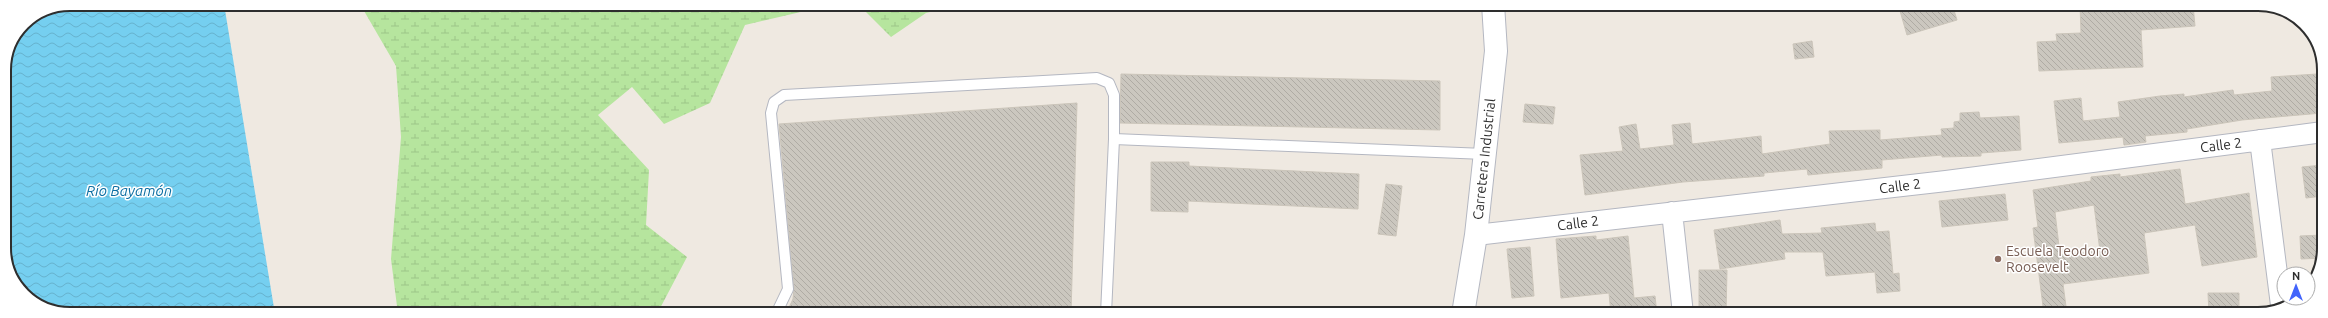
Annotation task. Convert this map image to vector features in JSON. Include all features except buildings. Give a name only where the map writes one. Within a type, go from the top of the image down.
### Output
[{"type":"street","name":"Carretera Industrial","points":[[1465,307],[1476,235],[1496,51],[1493,11]]},
{"type":"street","name":"Calle 2","points":[[1476,235],[1946,181],[2317,133]]},
{"type":"street","points":[[2260,140],[2276,266]]},
{"type":"street","points":[[1672,212],[1682,307]]},
{"type":"lane","points":[[779,307],[788,289],[771,113],[774,102],[784,96],[1097,78],[1109,83],[1114,95],[1114,139],[1106,307]]},
{"type":"lane","points":[[1114,139],[1485,154]]},
{"type":"green space","points":[[364,11],[805,11],[745,25],[710,103],[664,124],[632,87],[598,115],[649,170],[646,225],[687,257],[661,307],[397,307],[391,259],[401,137],[396,66]]},
{"type":"green space","points":[[865,11],[934,11],[926,13],[891,37]]},
{"type":"water","name":"Río Bayamón","points":[[225,11],[274,307],[70,307],[55,305],[37,297],[28,290],[19,277],[14,267],[11,248],[11,70],[12,59],[21,37],[28,28],[37,21],[59,12]]},
{"type":"place","name":"Escuela Teodoro Roosevelt","points":[[1998,259]]}]
